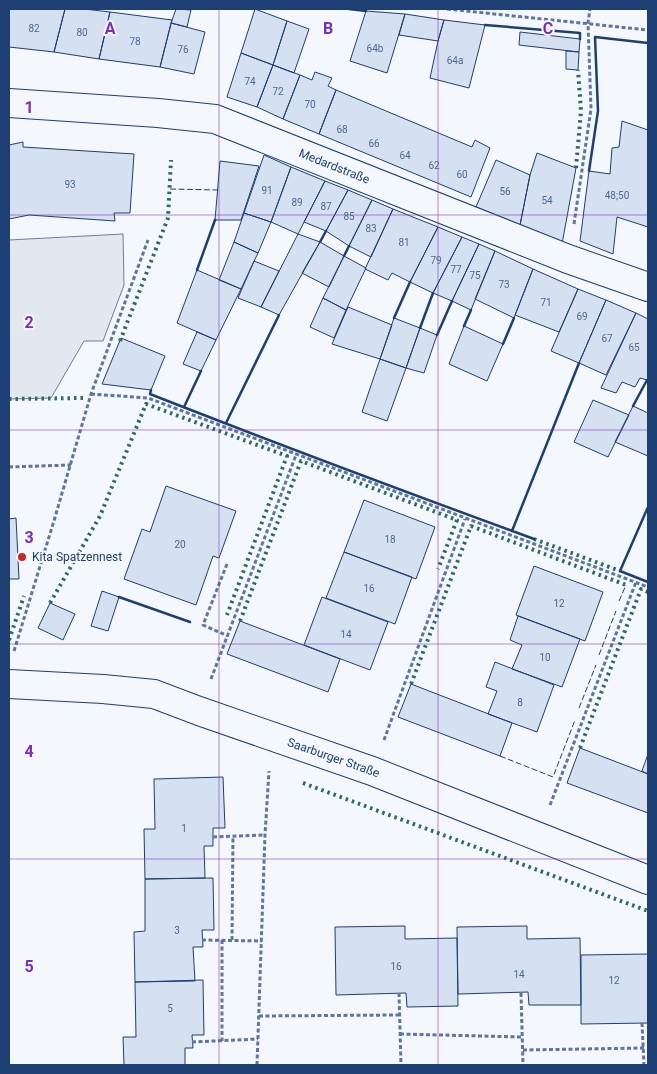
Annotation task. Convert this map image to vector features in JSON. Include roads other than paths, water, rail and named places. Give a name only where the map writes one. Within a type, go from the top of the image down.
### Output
[{"type":"street","name":"Medardstraße","points":[[9,103],[158,113],[216,119],[568,259],[648,288]]},
{"type":"street","name":"Saarburger Straße","points":[[10,672],[103,688],[154,694],[372,771],[648,880]]},
{"type":"place","name":"Kita Spatzennest","points":[[22,557]]}]
